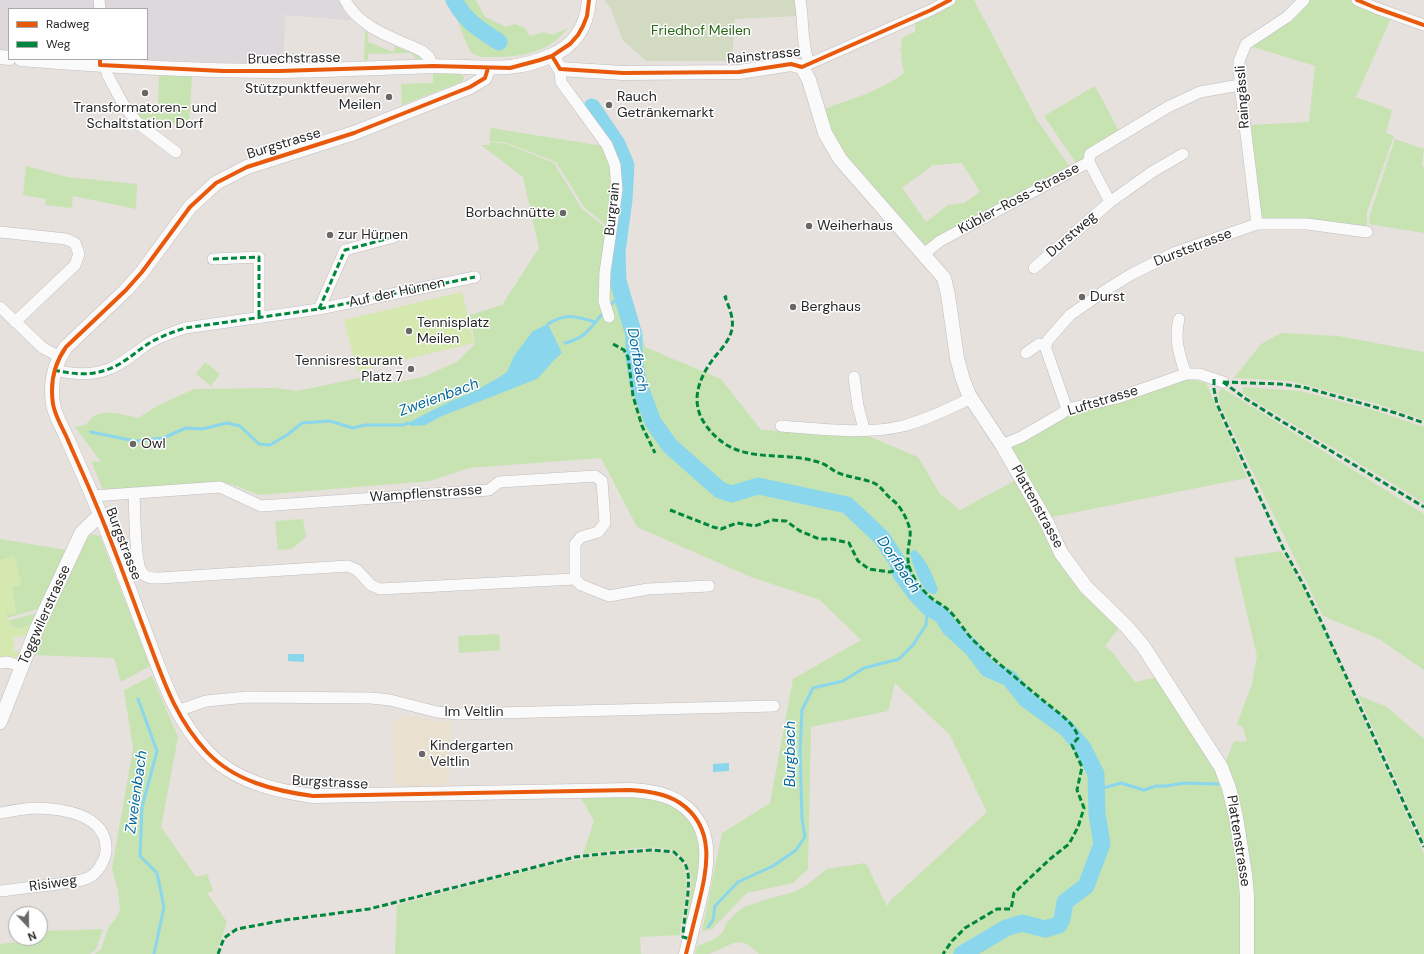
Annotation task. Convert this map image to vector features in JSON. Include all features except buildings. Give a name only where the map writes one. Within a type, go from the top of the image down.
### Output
[{"type":"street","points":[[345,0],[355,15],[372,28],[422,51],[429,57],[434,66]]},
{"type":"street","points":[[488,68],[510,68],[535,62],[552,56],[570,44],[578,35],[587,16],[589,0]]},
{"type":"street","name":"Plattenstrasse","points":[[800,0],[805,65],[825,133],[840,159],[944,278],[959,369],[971,398],[1002,445],[1047,523],[1061,553],[1086,587],[1126,626],[1143,646],[1220,767],[1229,788],[1236,817],[1245,874],[1247,896],[1247,954]]},
{"type":"street","name":"Rainstrasse","points":[[560,69],[630,73],[739,72],[791,64],[805,65],[950,0]]},
{"type":"street","name":"Raingässli","points":[[1256,224],[1240,85],[1239,61],[1246,44],[1287,17],[1304,0]]},
{"type":"street","points":[[1357,0],[1424,25]]},
{"type":"street","points":[[552,56],[560,69]]},
{"type":"street","name":"Bruechstrasse","points":[[41,60],[222,71],[280,71],[434,66],[488,68]]},
{"type":"street","points":[[102,63],[122,102],[130,114],[140,125],[176,152]]},
{"type":"street","name":"Burgstrasse","points":[[488,68],[485,78],[470,87],[342,137],[247,167],[216,184],[190,207],[142,272],[126,290],[66,347],[54,370],[52,382],[53,407],[100,515],[177,712],[207,752],[224,767],[256,784],[287,792],[313,796],[630,790],[663,796],[679,802],[695,818],[701,828],[707,855],[706,875],[686,954]]},
{"type":"street","name":"Burgrain","points":[[560,69],[561,82],[607,145],[615,164],[617,190],[605,272],[604,301],[609,317]]},
{"type":"street","name":"Kübler-Ross-Strasse","points":[[924,254],[940,241],[1089,162],[1090,154],[1168,107],[1200,92],[1240,85]]},
{"type":"street","name":"Durstweg","points":[[1034,268],[1110,202],[1152,172],[1183,154]]},
{"type":"street","name":"Durstweg","points":[[1089,162],[1110,202]]},
{"type":"street","name":"Durststrasse","points":[[1046,345],[1052,335],[1070,315],[1132,274],[1174,253],[1256,224],[1307,224],[1367,232]]},
{"type":"street","points":[[0,232],[66,239],[74,243],[79,254],[75,265],[15,322]]},
{"type":"street","name":"Auf der Hürnen","points":[[319,309],[345,250],[394,237]]},
{"type":"street","points":[[213,259],[259,258],[259,318]]},
{"type":"street","name":"Auf der Hürnen","points":[[54,370],[74,374],[94,373],[108,370],[150,342],[170,333],[201,325],[319,309],[475,277]]},
{"type":"street","points":[[0,307],[43,348],[60,357]]},
{"type":"street","points":[[1179,319],[1176,329],[1176,338],[1180,358],[1186,374],[1199,374],[1223,382]]},
{"type":"street","points":[[1026,353],[1039,344],[1046,345],[1067,410]]},
{"type":"street","name":"Luftstrasse","points":[[1002,445],[1021,437],[1067,410],[1117,398],[1186,374]]},
{"type":"street","points":[[854,377],[855,393],[864,429]]},
{"type":"street","points":[[781,426],[848,430],[903,426],[971,398]]},
{"type":"street","name":"Wampflenstrasse","points":[[92,496],[220,487],[261,506],[489,490],[498,482],[595,476],[602,481],[605,523],[598,532],[581,537],[575,544],[575,580]]},
{"type":"street","points":[[134,493],[137,555],[140,570],[148,578],[348,566],[357,570],[371,585],[380,589],[575,580],[581,585],[609,596],[648,589],[709,586]]},
{"type":"street","name":"Toggwilerstrasse","points":[[0,722],[37,628],[82,532],[100,515]]},
{"type":"street","points":[[0,663],[6,662],[22,666]]},
{"type":"street","name":"Im Veltlin","points":[[177,712],[206,701],[247,697],[371,698],[390,700],[437,712],[458,714],[774,706]]},
{"type":"street","name":"Risiweg","points":[[0,813],[41,808],[85,817],[91,820],[99,828],[103,835],[106,854],[102,864],[88,878],[0,891]]},
{"type":"shaded area","points":[[0,0],[338,0],[345,13],[351,19],[284,15],[283,64],[140,60],[148,60],[148,8],[8,8],[8,51],[0,50]]},
{"type":"shaded area","name":"Kindergarten Veltlin","points":[[409,715],[443,723],[450,720],[449,785],[395,786],[393,720],[398,720]]},
{"type":"green space","points":[[451,0],[476,0],[485,17],[506,27],[515,24],[525,28],[530,36],[544,32],[552,35],[568,28],[553,43],[535,52],[504,57],[479,56],[473,54],[469,49]]},
{"type":"green space","name":"Friedhof Meilen","points":[[604,0],[796,0],[797,16],[735,19],[732,61],[646,61],[623,40],[611,9]]},
{"type":"green space","points":[[956,0],[974,0],[1037,120],[1070,167],[925,245],[848,157],[832,132],[824,109],[876,90],[904,73],[901,57],[902,53],[899,49],[901,48],[902,44],[901,40],[905,36],[915,32],[915,20]],"holes":[[[962,163],[980,192],[964,203],[948,205],[926,222],[902,188],[933,165]]]},
{"type":"green space","points":[[1308,0],[1352,0],[1391,18],[1356,97],[1392,110],[1386,133],[1394,136],[1367,212],[1367,226],[1309,219],[1259,221],[1250,125],[1309,122],[1315,66],[1250,46]]},
{"type":"green space","points":[[365,31],[368,33],[368,42],[393,52],[395,46],[419,56],[421,59],[415,59],[410,53],[368,54],[368,60],[364,61]]},
{"type":"green space","points":[[433,73],[460,74],[464,77],[464,79],[461,82],[402,105],[401,84],[433,83]]},
{"type":"green space","points":[[159,74],[192,76],[189,124],[143,123],[130,108],[158,109]]},
{"type":"green space","points":[[1095,86],[1119,131],[1086,152],[1083,160],[1076,163],[1044,116]]},
{"type":"green space","points":[[491,128],[603,146],[609,157],[615,190],[609,228],[584,207],[556,162],[507,143],[489,141]]},
{"type":"green space","points":[[1395,139],[1424,149],[1422,166],[1424,167],[1424,233],[1369,224],[1370,214]]},
{"type":"green space","points":[[490,142],[507,144],[554,163],[582,209],[605,227],[645,347],[721,379],[761,430],[868,436],[918,457],[940,494],[960,510],[1018,479],[1120,627],[1105,646],[1113,653],[1135,682],[1158,677],[1217,770],[1224,786],[1238,858],[1243,954],[759,954],[745,943],[739,942],[708,954],[695,954],[697,946],[713,940],[723,932],[727,922],[744,907],[794,892],[807,885],[827,869],[865,863],[887,906],[891,900],[987,812],[950,735],[895,683],[888,711],[811,727],[808,869],[793,883],[747,893],[712,929],[702,931],[722,833],[770,803],[793,679],[861,640],[820,600],[751,577],[637,527],[601,458],[469,468],[430,481],[259,495],[231,484],[181,484],[103,490],[91,461],[101,462],[75,427],[85,425],[93,417],[99,414],[116,413],[138,418],[157,406],[194,389],[275,388],[297,391],[359,378],[378,382],[399,382],[426,376],[458,361],[475,344],[470,315],[502,305],[539,248],[523,177],[481,145],[489,145]]},
{"type":"green space","points":[[26,166],[67,177],[137,184],[136,209],[73,196],[72,208],[45,205],[46,199],[23,195]]},
{"type":"green space","name":"Tennisplatz Meilen","points":[[462,292],[474,343],[357,371],[344,320]]},
{"type":"green space","points":[[1281,333],[1338,336],[1424,352],[1424,420],[1377,404],[1290,381],[1234,378],[1261,344]]},
{"type":"green space","points":[[205,362],[220,374],[211,386],[196,374]]},
{"type":"green space","points":[[1188,379],[1206,383],[1247,478],[1052,517],[1011,448],[1041,432],[1072,412]]},
{"type":"green space","points":[[1243,387],[1301,391],[1377,411],[1424,427],[1424,503],[1242,393]]},
{"type":"green space","points":[[1222,388],[1424,514],[1424,670],[1379,639],[1323,616],[1220,405],[1218,393]]},
{"type":"green space","points":[[303,519],[306,537],[292,549],[278,550],[275,521]]},
{"type":"green space","points":[[91,534],[100,536],[150,666],[121,682],[114,658],[33,655],[83,543]]},
{"type":"green space","points":[[0,539],[66,550],[38,609],[7,618],[5,611],[16,613],[12,587],[21,585],[14,556],[0,560]]},
{"type":"green space","points":[[1281,551],[1312,605],[1424,854],[1424,954],[1252,954],[1225,763],[1234,741],[1244,742],[1247,740],[1243,728],[1237,724],[1252,684],[1257,656],[1234,558]]},
{"type":"green space","points":[[14,556],[22,585],[12,587],[16,613],[8,615],[6,611],[9,622],[13,627],[20,628],[31,625],[27,636],[13,638],[15,646],[13,647],[13,650],[20,653],[19,657],[0,659],[0,560]]},
{"type":"green space","points":[[37,613],[31,625],[17,629],[9,624],[8,621]]},
{"type":"green space","points":[[499,634],[500,650],[459,653],[458,636]]},
{"type":"green space","points":[[152,676],[178,737],[161,827],[196,877],[207,874],[213,891],[207,893],[227,922],[216,954],[95,954],[101,949],[108,928],[120,910],[118,891],[112,868],[133,749],[124,690]]},
{"type":"green space","points":[[1358,695],[1387,707],[1424,739],[1424,842]]},
{"type":"green space","points":[[627,795],[663,801],[679,810],[690,821],[697,833],[701,862],[686,934],[685,920],[691,886],[691,875],[686,863],[678,853],[667,849],[644,848],[583,854],[594,821],[580,796]]},
{"type":"green space","points":[[653,852],[669,853],[679,860],[684,868],[686,879],[685,903],[680,935],[640,937],[641,954],[395,954],[397,905],[575,860],[600,856]]},
{"type":"green space","points":[[103,929],[96,949],[90,954],[0,954],[0,944],[8,943],[8,946],[48,946],[48,931]]},
{"type":"water","points":[[548,324],[562,353],[537,379],[442,416],[425,425],[412,426],[406,424],[449,402],[473,392],[507,372],[514,356],[533,331]]},
{"type":"water","points":[[915,550],[926,562],[938,589],[936,594],[927,591],[917,575],[910,554]]},
{"type":"water","points":[[288,654],[304,654],[304,662],[288,661]]},
{"type":"water","points":[[729,763],[729,771],[713,772],[713,764]]},
{"type":"waterway","name":"Dorfbach","points":[[454,0],[468,19],[499,42]]},
{"type":"waterway","name":"Dorfbach","points":[[592,107],[617,144],[626,165],[624,200],[617,251],[618,281],[634,335],[634,357],[638,382],[653,422],[670,446],[720,490],[732,494],[758,486],[847,505],[882,538],[897,561],[901,574],[915,593],[928,607],[942,615],[950,628],[972,648],[988,669],[1009,678],[1026,699],[1066,728],[1083,748],[1096,774],[1097,814],[1102,844],[1086,886],[1065,902],[1062,919],[1059,925],[1045,929],[1022,923],[1006,928],[962,954]]},
{"type":"waterway","name":"Zweienbach","points":[[610,305],[622,295]]},
{"type":"waterway","name":"Zweienbach","points":[[565,343],[583,335],[591,328],[603,313]]},
{"type":"waterway","name":"Zweienbach","points":[[548,324],[560,318],[566,317],[577,317],[595,322]]},
{"type":"waterway","name":"Zweienbach","points":[[91,432],[135,441],[163,438],[186,428],[202,429],[227,423],[240,426],[259,444],[270,445],[287,435],[302,423],[330,421],[353,428],[365,425],[403,425],[408,423]]},
{"type":"waterway","name":"Burgbach","points":[[708,927],[713,920],[715,906],[738,882],[773,866],[796,850],[805,837],[802,819],[800,751],[802,710],[813,688],[843,681],[864,668],[899,659],[913,645],[926,625],[928,607]]},
{"type":"waterway","name":"Zweienbach","points":[[138,699],[157,751],[142,807],[140,856],[157,873],[164,907],[154,954]]},
{"type":"waterway","points":[[1096,790],[1121,783],[1144,790],[1156,786],[1184,783],[1218,784]]},
{"type":"marked path","points":[[319,309],[345,250],[394,237]]},
{"type":"marked path","points":[[213,259],[259,257],[259,318]]},
{"type":"marked path","points":[[54,370],[80,374],[100,372],[112,368],[124,361],[151,342],[185,328],[319,309],[475,277]]},
{"type":"marked path","points":[[727,296],[725,297],[731,313],[732,321],[731,334],[711,362],[699,385],[697,401],[698,409],[705,424],[717,438],[730,447],[744,452],[759,455],[805,459],[823,464],[840,474],[874,483],[879,486],[903,512],[910,530],[908,553],[909,565],[914,577],[925,592],[950,612],[974,641],[991,657],[1065,718],[1077,733],[1078,738],[1072,745],[1082,767],[1077,790],[1084,808],[1078,827],[1069,844],[1050,859],[1014,893],[1011,909],[997,909],[965,928],[952,941],[943,954]]},
{"type":"marked path","points":[[613,344],[624,350],[628,357],[633,396],[642,426],[655,453]]},
{"type":"marked path","points":[[1214,379],[1217,404],[1283,548],[1319,617],[1424,847]]},
{"type":"marked path","points":[[1223,382],[1246,399],[1278,419],[1424,507]]},
{"type":"marked path","points":[[1223,382],[1280,384],[1303,387],[1396,413],[1424,423]]},
{"type":"marked path","points":[[670,510],[721,529],[737,523],[755,526],[772,520],[786,521],[800,531],[819,539],[832,539],[849,543],[858,561],[869,569],[890,572],[910,566]]},
{"type":"marked path","points":[[218,954],[224,938],[237,929],[285,920],[369,909],[575,857],[653,850],[674,852],[686,866],[688,873],[688,890],[683,937],[690,939]]},
{"type":"cycle path","points":[[100,60],[100,65],[223,71],[280,71],[433,66],[510,68],[552,56],[570,44],[578,35],[583,26],[587,16],[589,0]]},
{"type":"cycle path","points":[[552,56],[560,69],[623,73],[739,72],[791,64],[802,67],[931,10],[950,0]]},
{"type":"cycle path","points":[[1357,0],[1424,25]]},
{"type":"cycle path","points":[[488,68],[485,78],[470,87],[354,133],[247,167],[216,183],[190,207],[142,272],[126,290],[66,347],[58,360],[54,374],[52,389],[53,404],[57,417],[102,519],[171,698],[186,726],[207,752],[218,762],[242,777],[256,783],[270,788],[313,796],[630,790],[649,792],[669,797],[680,803],[692,813],[700,825],[706,850],[704,878],[686,954]]},
{"type":"place","name":"Transformatoren- und Schaltstation Dorf","points":[[145,93]]},
{"type":"place","name":"Stützpunktfeuerwehr Meilen","points":[[389,97]]},
{"type":"place","name":"Rauch Getränkemarkt","points":[[609,105]]},
{"type":"place","name":"Borbachnütte","points":[[563,213]]},
{"type":"place","name":"Weiherhaus","points":[[809,226]]},
{"type":"place","name":"zur Hürnen","points":[[330,235]]},
{"type":"place","name":"Durst","points":[[1082,297]]},
{"type":"place","name":"Berghaus","points":[[793,307]]},
{"type":"place","name":"Tennisplatz Meilen","points":[[409,331]]},
{"type":"place","name":"Tennisrestaurant Platz 7","points":[[411,369]]},
{"type":"place","name":"Owl","points":[[133,444]]},
{"type":"place","name":"Kindergarten Veltlin","points":[[422,754]]}]
